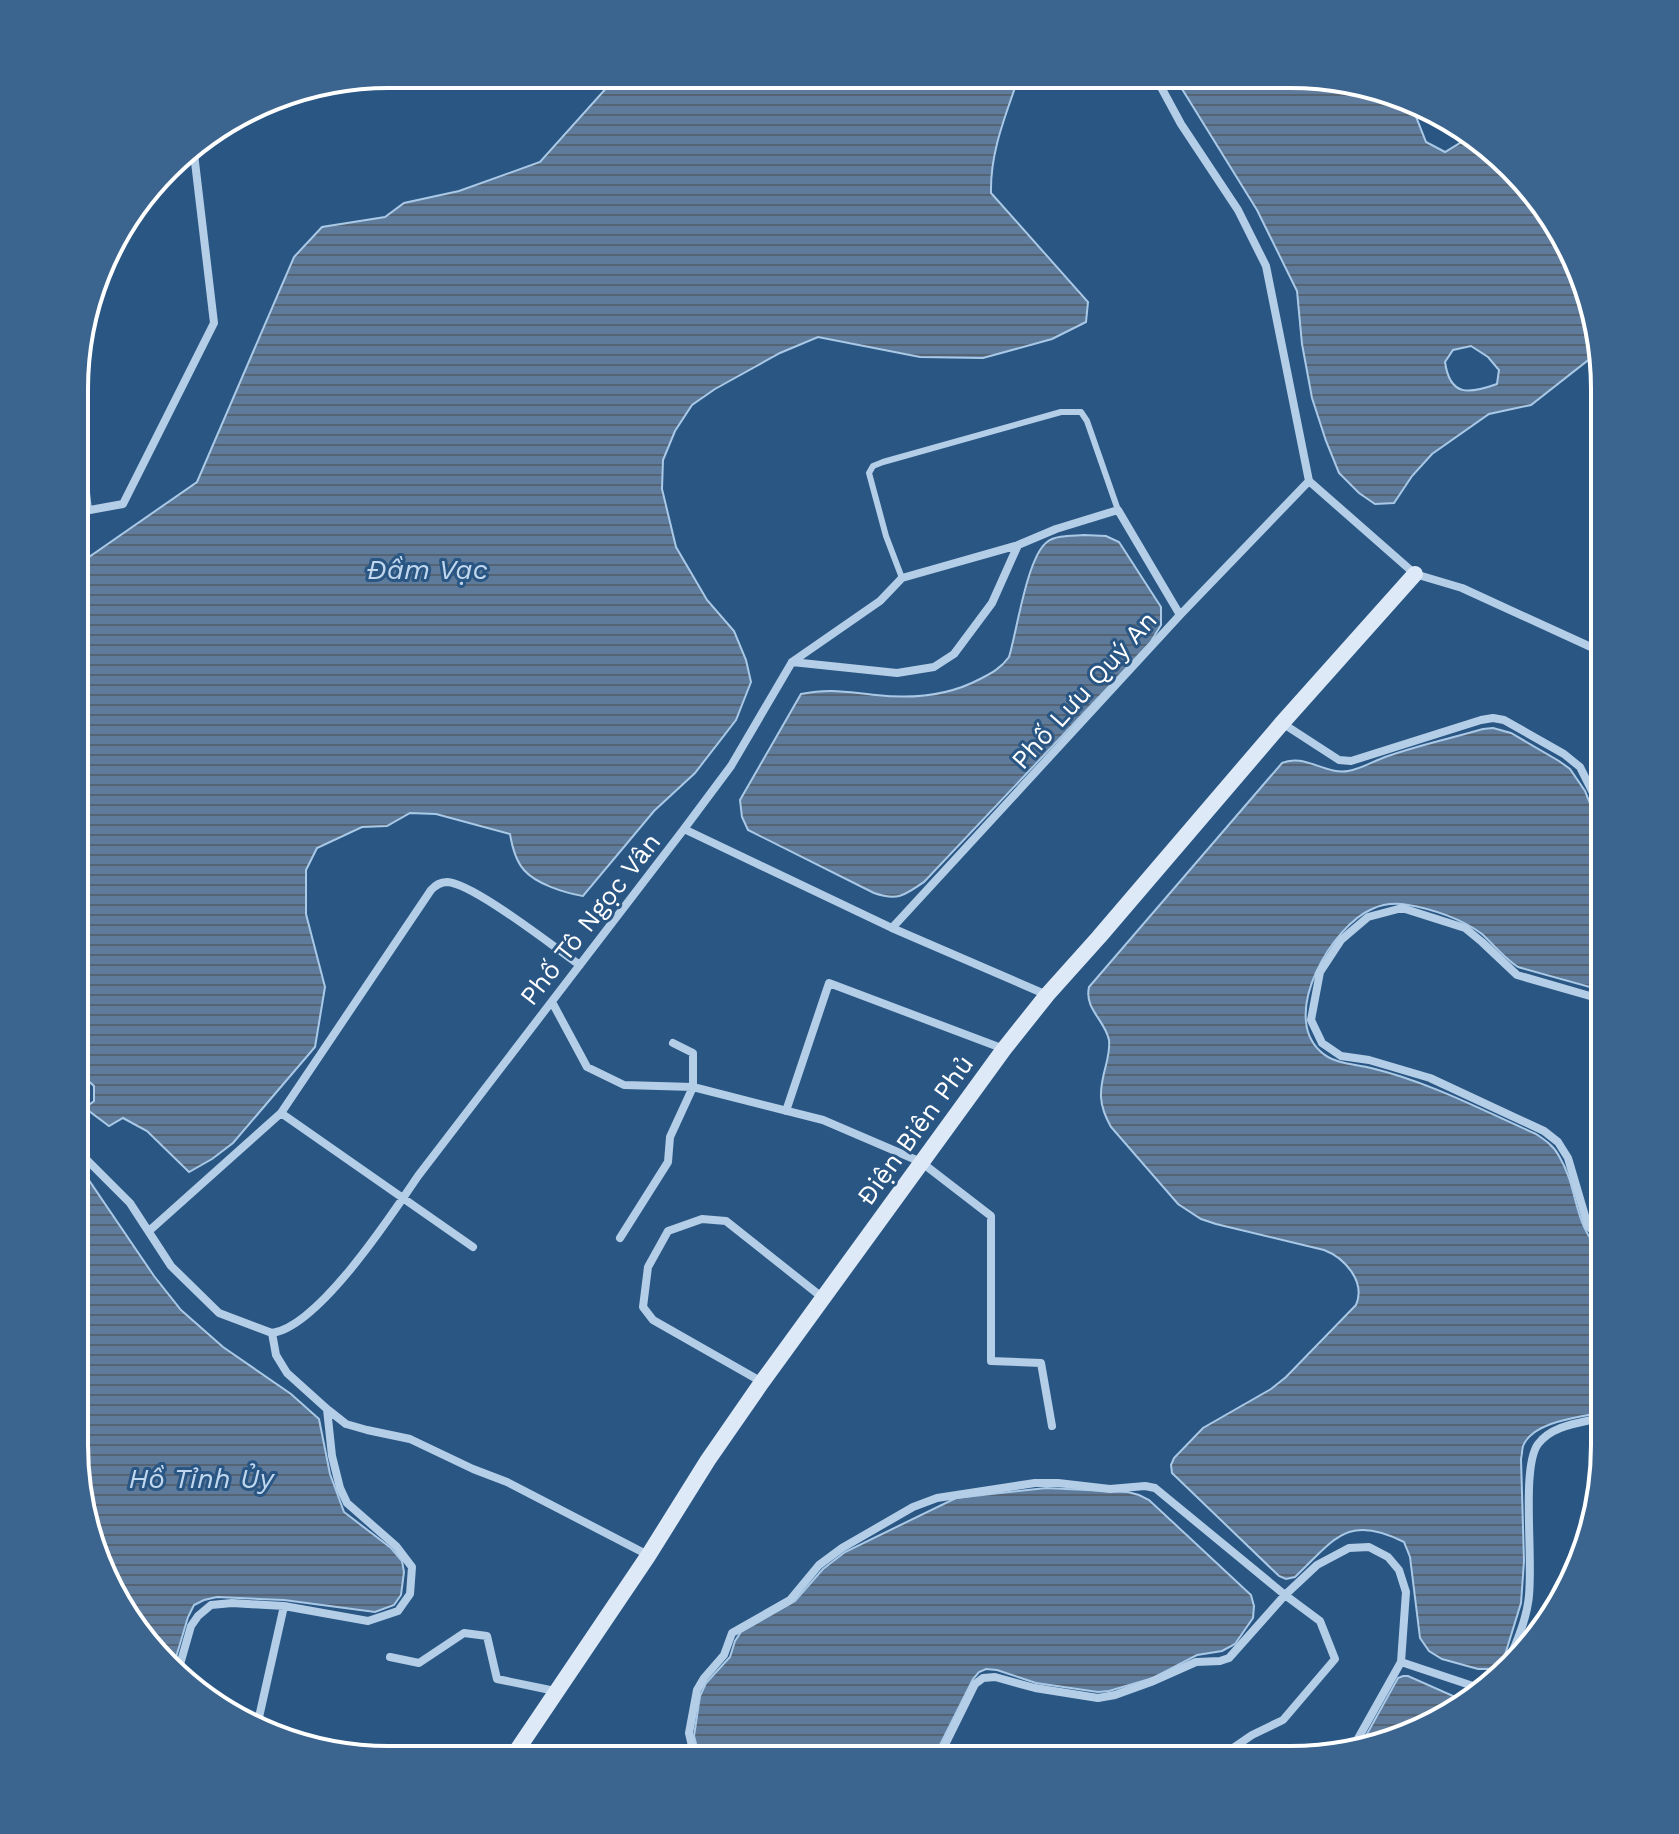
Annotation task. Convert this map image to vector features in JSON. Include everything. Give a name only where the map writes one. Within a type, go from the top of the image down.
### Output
[{"type":"street","points":[[1162,88],[1181,124],[1238,210],[1266,266],[1309,481],[1415,574],[1462,588],[1591,647]]},
{"type":"street","points":[[88,510],[123,504],[214,323],[195,159]]},
{"type":"street","name":"Phố Lưu Quý An","points":[[892,928],[1180,615],[1309,481]]},
{"type":"street","points":[[684,829],[731,766],[792,662],[880,601],[902,578],[1018,545],[1056,529],[1118,510],[1180,615]]},
{"type":"street","points":[[792,662],[897,673],[934,667],[954,654],[992,603],[1018,545]]},
{"type":"street","name":"Điện Biên Phủ","points":[[519,1746],[762,1382],[1004,1049],[1282,723],[1415,574]]},
{"type":"street","points":[[1282,723],[1339,760],[1351,761],[1481,720],[1504,720],[1564,754],[1580,767],[1591,789]]},
{"type":"street","name":"Phố Tô Ngọc Vân","points":[[272,1333],[283,1332],[313,1312],[382,1231],[418,1176],[684,829],[892,928],[1047,995]]},
{"type":"street","points":[[149,1231],[281,1113],[437,884],[456,884],[485,898],[580,965]]},
{"type":"street","points":[[1591,996],[1517,975],[1465,928],[1402,908],[1368,917],[1341,940],[1320,972],[1311,1020],[1322,1043],[1341,1056],[1369,1060],[1430,1078],[1544,1131],[1558,1142],[1568,1158],[1591,1229]]},
{"type":"street","points":[[786,1111],[829,983],[1004,1049]]},
{"type":"street","points":[[552,1002],[587,1067],[624,1085],[693,1087],[823,1120],[921,1162],[991,1216],[991,1361],[1041,1363],[1052,1426]]},
{"type":"street","points":[[620,1238],[668,1162],[670,1137],[693,1087],[693,1053],[673,1043]]},
{"type":"street","points":[[281,1113],[473,1247]]},
{"type":"street","points":[[88,1161],[130,1203],[171,1266],[219,1313],[272,1333],[276,1355],[287,1373],[346,1424],[410,1439],[507,1482],[648,1556]]},
{"type":"street","points":[[762,1382],[653,1320],[643,1307],[648,1267],[668,1231],[702,1219],[726,1221],[823,1298]]},
{"type":"street","points":[[181,1662],[191,1626],[211,1605],[284,1606],[368,1621],[398,1611],[410,1594],[412,1567],[396,1546],[347,1503],[340,1488],[332,1456],[327,1409]]},
{"type":"street","points":[[1516,1644],[1529,1601],[1530,1472],[1536,1446],[1553,1430],[1591,1420]]},
{"type":"street","points":[[692,1746],[689,1733],[697,1690],[724,1655],[732,1633],[790,1600],[819,1565],[913,1507],[937,1498],[1035,1483],[1110,1489],[1155,1488],[1320,1621],[1335,1659],[1283,1720],[1236,1746]]},
{"type":"street","points":[[944,1746],[975,1684],[983,1678],[995,1677],[1035,1688],[1098,1698],[1151,1682],[1196,1662],[1229,1658],[1285,1595],[1317,1565],[1349,1548],[1369,1547],[1388,1557],[1399,1570],[1406,1592],[1401,1662],[1358,1738]]},
{"type":"street","points":[[259,1716],[284,1606]]},
{"type":"street","points":[[390,1657],[419,1663],[464,1633],[487,1636],[497,1679],[555,1691]]},
{"type":"street","points":[[1401,1662],[1469,1687]]},
{"type":"lane","points":[[902,578],[886,536],[869,473],[873,466],[883,462],[1061,412],[1081,412],[1087,421],[1118,510]]},
{"type":"water","name":"Đầm Vạc","points":[[606,88],[1015,88],[996,148],[991,193],[1088,302],[1086,322],[1052,339],[983,358],[920,357],[818,337],[780,353],[692,405],[675,431],[663,460],[662,489],[676,547],[707,600],[734,631],[746,660],[751,682],[736,720],[695,773],[654,811],[583,896],[551,887],[529,875],[516,857],[510,834],[436,814],[410,813],[387,826],[362,827],[317,848],[306,870],[306,914],[325,987],[315,1047],[233,1143],[189,1172],[147,1131],[123,1118],[109,1126],[88,1110],[88,1106],[94,1101],[94,1086],[88,1081],[88,558],[197,482],[294,257],[322,227],[385,217],[404,203],[459,191],[540,162]]},
{"type":"water","points":[[1181,88],[1290,88],[1349,94],[1416,116],[1426,142],[1445,152],[1461,142],[1503,176],[1551,238],[1581,311],[1589,359],[1531,405],[1489,414],[1432,454],[1394,503],[1375,504],[1339,473],[1326,441],[1312,398],[1302,344],[1297,291],[1257,210]],"holes":[[[1471,346],[1488,357],[1499,370],[1497,384],[1478,390],[1462,390],[1451,382],[1445,362],[1453,350]]]},
{"type":"water","points":[[1106,536],[1119,542],[1161,607],[1161,625],[1150,643],[924,882],[900,896],[874,893],[748,830],[742,817],[740,800],[801,694],[830,691],[889,696],[929,695],[968,685],[988,675],[1009,657],[1028,578],[1040,550],[1055,538]]},
{"type":"water","points":[[1493,728],[1511,733],[1559,761],[1570,769],[1585,791],[1591,806],[1591,987],[1518,967],[1482,934],[1447,915],[1404,904],[1390,904],[1372,909],[1341,933],[1316,972],[1308,994],[1306,1016],[1309,1035],[1320,1051],[1331,1059],[1393,1074],[1434,1089],[1546,1141],[1557,1152],[1566,1169],[1581,1219],[1591,1240],[1591,1414],[1547,1426],[1528,1438],[1523,1446],[1524,1561],[1521,1603],[1504,1656],[1489,1669],[1442,1659],[1429,1651],[1420,1638],[1410,1557],[1404,1542],[1368,1530],[1355,1531],[1332,1542],[1295,1577],[1286,1579],[1279,1576],[1172,1473],[1174,1458],[1203,1428],[1286,1377],[1356,1305],[1358,1288],[1346,1265],[1324,1250],[1216,1224],[1201,1219],[1178,1204],[1107,1119],[1101,1090],[1109,1040],[1088,995],[1089,987],[1282,763],[1298,761],[1348,771],[1412,748]]},
{"type":"water","name":"Hồ Tỉnh Ủy","points":[[88,1179],[181,1310],[223,1347],[291,1394],[319,1419],[330,1474],[344,1512],[391,1548],[402,1561],[401,1595],[394,1605],[375,1612],[284,1600],[217,1597],[194,1605],[176,1658],[128,1596],[98,1523],[88,1445]]},
{"type":"water","points":[[1046,1488],[1139,1495],[1149,1500],[1251,1595],[1253,1618],[1235,1644],[1222,1651],[1197,1655],[1153,1678],[1109,1691],[1036,1683],[986,1669],[973,1679],[940,1746],[697,1746],[694,1736],[700,1696],[706,1683],[730,1657],[741,1632],[795,1601],[823,1569],[845,1552],[956,1498]]},
{"type":"water","points":[[1408,1676],[1455,1697],[1423,1715],[1365,1737],[1398,1678]]}]
